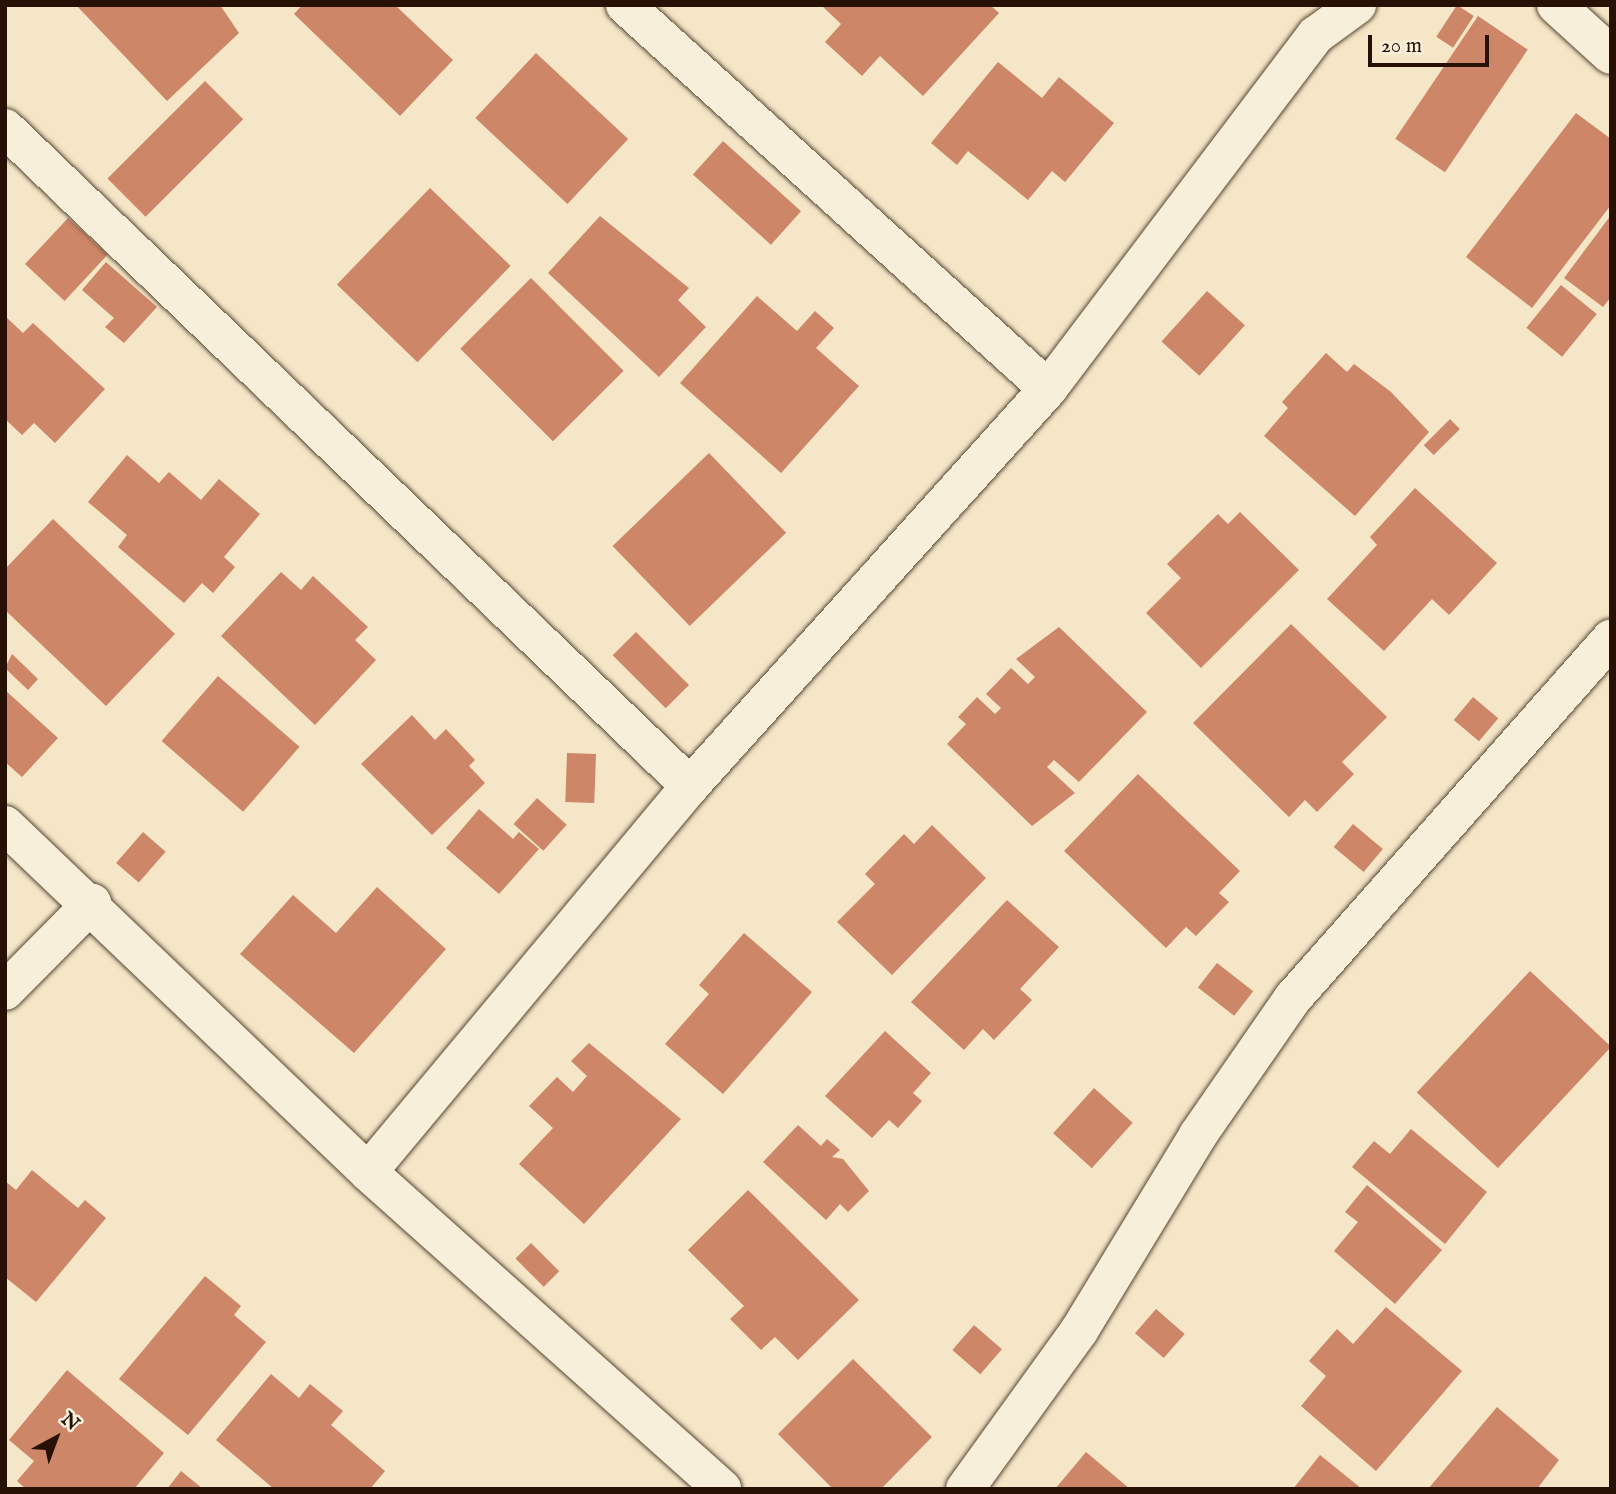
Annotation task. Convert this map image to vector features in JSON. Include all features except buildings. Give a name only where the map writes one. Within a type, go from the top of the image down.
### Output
[{"type":"street","points":[[625,5],[1048,389]]},
{"type":"street","points":[[368,1172],[690,786],[1048,389],[1316,35],[1357,5]]},
{"type":"street","points":[[1556,5],[1611,55]]},
{"type":"street","points":[[5,128],[690,786]]},
{"type":"street","points":[[965,1489],[1079,1331],[1198,1135],[1293,998],[1611,639]]},
{"type":"street","points":[[5,825],[92,902],[368,1172],[722,1489]]},
{"type":"street","points":[[5,991],[92,902]]}]
